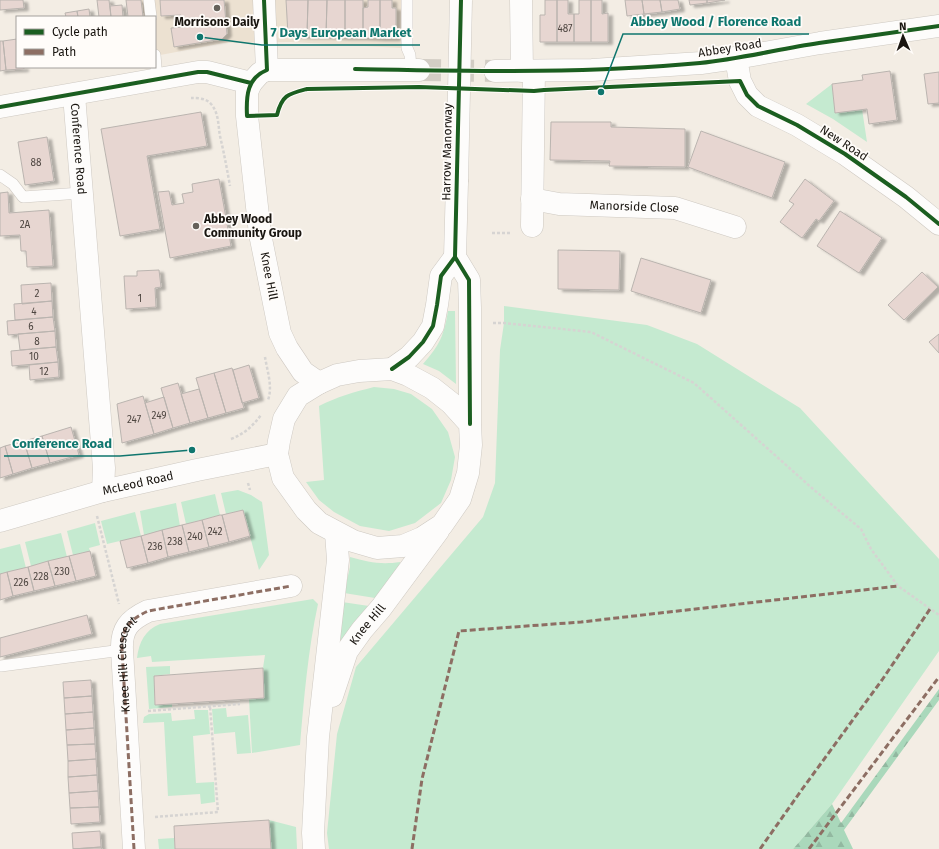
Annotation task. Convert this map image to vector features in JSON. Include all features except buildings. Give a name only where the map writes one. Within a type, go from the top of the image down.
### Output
[{"type":"main road","name":"Knee Hill","points":[[264,0],[259,77],[247,92],[247,116],[260,234],[280,333],[287,348],[303,372],[319,383]]},
{"type":"main road","name":"Harrow Manorway","points":[[455,257],[461,0]]},
{"type":"main road","points":[[520,0],[528,71],[532,226]]},
{"type":"main road","name":"Abbey Road","points":[[496,71],[651,67],[701,63],[820,43],[939,26]]},
{"type":"main road","name":"New Road","points":[[736,58],[740,81],[747,95],[758,106],[797,125],[845,154],[906,197],[939,224]]},
{"type":"main road","points":[[0,107],[157,80],[186,73],[203,72],[259,77],[415,70]]},
{"type":"main road","name":"Conference Road","points":[[74,94],[104,468],[97,492]]},
{"type":"main road","name":"Manorside Close","points":[[532,199],[559,204],[675,208],[736,227]]},
{"type":"main road","points":[[392,369],[409,357],[423,342],[433,326],[441,276],[455,257],[469,280],[470,424]]},
{"type":"main road","name":"Knee Hill","points":[[318,737],[347,651],[362,630],[381,608],[442,525],[460,499],[468,473],[471,445],[470,424],[451,403],[432,388],[408,375],[392,369],[359,371],[337,375],[319,383],[298,396],[284,419],[277,454],[283,478],[294,495],[320,523],[352,542],[377,548],[403,546],[422,538],[442,525]]},
{"type":"main road","name":"McLeod Road","points":[[0,521],[97,492],[277,454]]},
{"type":"main road","name":"Knee Hill","points":[[314,849],[313,833],[318,737],[338,560],[336,533]]},
{"type":"main road","name":"Knee Hill Crescent","points":[[134,849],[121,640],[124,631],[130,622],[138,616],[148,612],[291,586]]},
{"type":"lane","points":[[149,0],[150,16]]},
{"type":"lane","points":[[407,0],[406,48],[415,70]]},
{"type":"lane","points":[[156,68],[157,80]]},
{"type":"lane","points":[[0,175],[13,184],[23,197],[81,193]]},
{"type":"lane","points":[[1,666],[122,650]]},
{"type":"path","points":[[188,98],[201,98],[210,102],[218,117],[219,132],[232,194]]},
{"type":"path","points":[[492,323],[591,332],[694,383],[861,529],[871,549],[898,586],[939,615]]},
{"type":"path","points":[[264,356],[270,384],[267,401]]},
{"type":"path","points":[[225,442],[241,435],[255,424],[263,412]]},
{"type":"path","points":[[97,492],[119,605],[130,622]]},
{"type":"path","points":[[125,713],[240,704]]},
{"type":"path","points":[[132,819],[218,812],[210,706]]},
{"type":"shaded area","points":[[126,0],[402,0],[401,48],[291,42],[224,43],[156,56],[156,16],[128,16]]},
{"type":"green space","points":[[832,84],[835,113],[862,109],[867,142],[833,119],[806,104]]},
{"type":"green space","points":[[504,306],[647,325],[697,344],[800,408],[939,559],[939,651],[832,804],[793,849],[329,849],[327,833],[337,734],[356,667],[483,517],[495,483],[500,350],[504,323]]},
{"type":"green space","points":[[448,311],[455,311],[456,384],[439,371],[423,364],[434,351],[440,339],[445,327]]},
{"type":"green space","points":[[374,387],[394,389],[411,394],[432,409],[448,432],[455,457],[451,480],[441,503],[415,523],[389,531],[360,526],[334,512],[319,500],[306,482],[324,480],[319,406],[346,395]]},
{"type":"green space","points":[[238,490],[251,495],[262,502],[269,555],[259,570],[243,510],[226,514],[221,493]]},
{"type":"green space","points":[[215,494],[220,515],[186,524],[181,502]]},
{"type":"green space","points":[[176,503],[180,526],[144,535],[140,511]]},
{"type":"green space","points":[[135,512],[141,536],[107,544],[101,521]]},
{"type":"green space","points":[[95,523],[100,545],[89,548],[90,551],[73,555],[67,531]]},
{"type":"green space","points":[[61,533],[67,557],[31,566],[25,542]]},
{"type":"green space","points":[[20,544],[26,568],[0,574],[0,549]]},
{"type":"green space","points":[[350,557],[375,562],[400,562],[399,571],[375,598],[344,593],[350,567]]},
{"type":"green space","points":[[313,599],[318,604],[309,656],[300,745],[252,753],[249,699],[264,698],[263,668],[265,655],[152,662],[151,656],[137,658],[139,647],[144,637],[150,630],[160,624]]},
{"type":"green space","points":[[342,602],[369,606],[342,640],[335,639]]},
{"type":"green space","points":[[170,666],[170,674],[154,676],[155,705],[172,704],[172,707],[149,709],[146,667]]},
{"type":"green space","points":[[939,689],[939,700],[844,830],[853,849],[793,849],[832,804],[841,823]]},
{"type":"green space","points":[[226,708],[227,717],[248,715],[251,753],[237,754],[235,732],[214,734],[212,709]]},
{"type":"green space","points":[[194,710],[208,710],[210,734],[193,736],[196,783],[214,782],[215,802],[201,804],[200,794],[168,796],[164,722],[143,723],[144,717],[149,714],[171,713],[172,721],[195,719]]},
{"type":"green space","points":[[269,820],[296,827],[297,849],[271,849]]},
{"type":"green space","points":[[174,838],[175,849],[159,849],[158,839]]},
{"type":"tunnel","points":[[419,70],[495,71]]},
{"type":"marked path","points":[[134,849],[122,650],[125,631],[131,622],[141,614],[148,611],[291,586]]},
{"type":"marked path","points":[[412,849],[422,779],[459,631],[581,622],[898,586]]},
{"type":"marked path","points":[[760,849],[882,680],[930,609]]},
{"type":"marked path","points":[[809,849],[939,677]]},
{"type":"cycle path","points":[[264,0],[267,70],[260,73],[249,88],[247,116],[277,115],[281,103],[287,96],[307,89],[419,87],[534,91],[740,81],[747,95],[758,106],[797,125],[845,154],[906,197],[939,224]]},
{"type":"cycle path","points":[[461,0],[455,257],[469,280],[470,424]]},
{"type":"cycle path","points":[[355,69],[528,71],[614,69],[700,63],[819,43],[939,26]]},
{"type":"cycle path","points":[[0,107],[198,72],[207,72],[251,83]]},
{"type":"cycle path","points":[[392,369],[409,357],[423,342],[433,326],[441,276],[455,257]]},
{"type":"place","name":"Morrisons Daily","points":[[217,8]]},
{"type":"place","name":"7 Days European Market","points":[[200,37]]},
{"type":"place","name":"Abbey Wood / Florence Road","points":[[601,92]]},
{"type":"place","name":"Abbey Wood Community Group","points":[[196,226]]},
{"type":"place","name":"Conference Road","points":[[192,450]]}]
